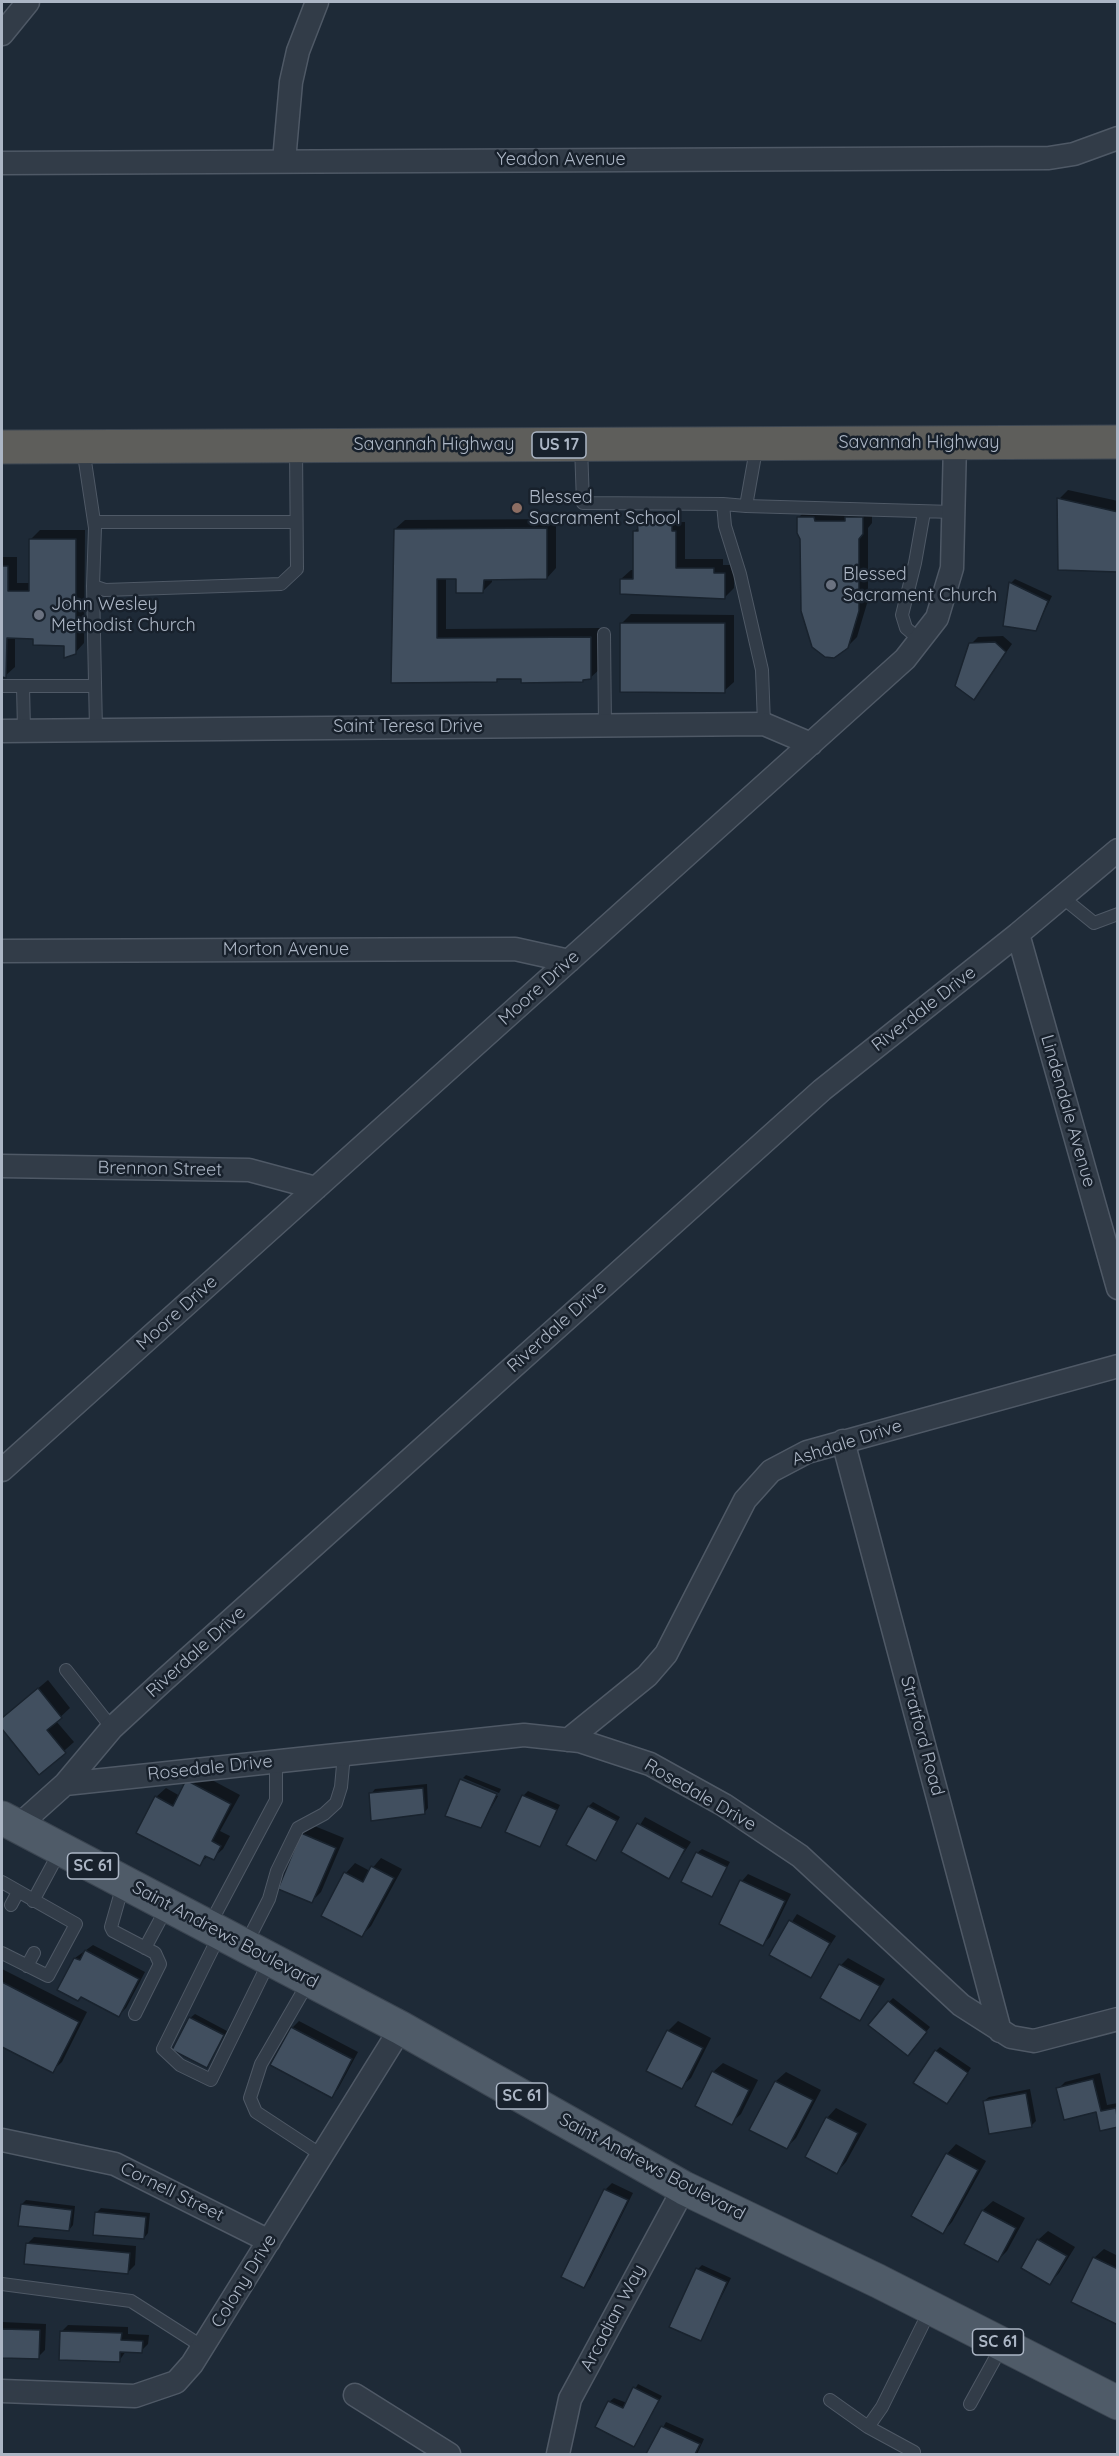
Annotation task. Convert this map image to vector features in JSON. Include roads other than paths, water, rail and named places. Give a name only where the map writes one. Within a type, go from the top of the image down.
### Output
[{"type":"highway","name":"Savannah Highway","points":[[2,447],[1118,442]]},
{"type":"main road","name":"Saint Andrews Boulevard","points":[[10,1822],[401,2028],[684,2188],[1118,2403]]},
{"type":"street","points":[[2,34],[28,2]]},
{"type":"street","points":[[284,161],[291,82],[298,51],[317,2]]},
{"type":"street","name":"Yeadon Avenue","points":[[2,163],[1049,158],[1074,154],[1118,138]]},
{"type":"street","name":"Moore Drive","points":[[2,1470],[905,659],[937,618],[952,568],[955,443]]},
{"type":"street","name":"Saint Teresa Drive","points":[[13,730],[764,724],[811,744]]},
{"type":"street","name":"Riverdale Drive","points":[[10,1822],[65,1784],[112,1728],[822,1090],[1018,934],[1118,850]]},
{"type":"street","name":"Lindendale Avenue","points":[[1018,934],[1118,1288]]},
{"type":"street","name":"Morton Avenue","points":[[2,951],[515,949],[569,961]]},
{"type":"street","name":"Brennon Street","points":[[2,1166],[249,1170],[316,1188]]},
{"type":"street","name":"Ashdale Drive","points":[[568,1740],[647,1676],[666,1654],[745,1500],[771,1471],[788,1460],[843,1441],[1118,1366]]},
{"type":"street","name":"Stratford Road","points":[[843,1441],[1000,2031]]},
{"type":"street","name":"Rosedale Drive","points":[[65,1784],[525,1735],[580,1741],[650,1764],[724,1804],[800,1856],[961,2005],[1011,2037],[1034,2041],[1118,2019]]},
{"type":"street","name":"Colony Drive","points":[[2,2391],[135,2396],[176,2382],[203,2347],[401,2028]]},
{"type":"street","name":"Cornell Street","points":[[2,2140],[115,2164],[269,2241]]},
{"type":"street","name":"Arcadian Way","points":[[558,2454],[570,2399],[684,2188]]},
{"type":"street","points":[[355,2395],[449,2454]]},
{"type":"lane","points":[[746,506],[757,444]]},
{"type":"lane","points":[[581,445],[583,503],[723,504],[953,512]]},
{"type":"lane","points":[[93,586],[105,590],[281,584],[297,569],[296,446]]},
{"type":"lane","points":[[82,447],[94,522],[96,730]]},
{"type":"lane","points":[[723,504],[725,526],[740,573],[762,670],[764,724]]},
{"type":"lane","points":[[920,640],[906,628],[902,615],[915,563],[924,512]]},
{"type":"lane","points":[[94,522],[295,522]]},
{"type":"lane","points":[[604,634],[605,726]]},
{"type":"lane","points":[[2,686],[95,686]]},
{"type":"lane","points":[[13,730],[23,686]]},
{"type":"lane","points":[[1062,897],[1094,923],[1118,914]]},
{"type":"lane","points":[[66,1670],[112,1728]]},
{"type":"lane","points":[[276,1761],[276,1800],[236,1941],[211,2080],[180,2065],[163,2049],[236,1941],[269,1899],[277,1871],[298,1828],[324,1814],[336,1803],[341,1787],[344,1754]]},
{"type":"lane","points":[[33,1900],[61,1849]]},
{"type":"lane","points":[[2,1882],[33,1900],[52,1918],[76,1924],[48,1977],[2,1953]]},
{"type":"lane","points":[[124,1882],[111,1927],[113,1931],[155,1953],[160,1964],[135,2014]]},
{"type":"lane","points":[[11,1905],[18,1892]]},
{"type":"lane","points":[[146,1948],[168,1905]]},
{"type":"lane","points":[[27,1966],[34,1953]]},
{"type":"lane","points":[[309,1980],[261,2064],[250,2098],[256,2112],[323,2156]]},
{"type":"lane","points":[[2,2284],[130,2301],[203,2347]]},
{"type":"lane","points":[[868,2427],[882,2407],[930,2308]]},
{"type":"lane","points":[[970,2404],[1003,2345]]},
{"type":"lane","points":[[830,2400],[868,2427],[914,2452]]},
{"type":"place","name":"Blessed Sacrament School","points":[[517,508]]},
{"type":"place","name":"Blessed Sacrament Church","points":[[831,585]]},
{"type":"place","name":"John Wesley Methodist Church","points":[[39,615]]}]
